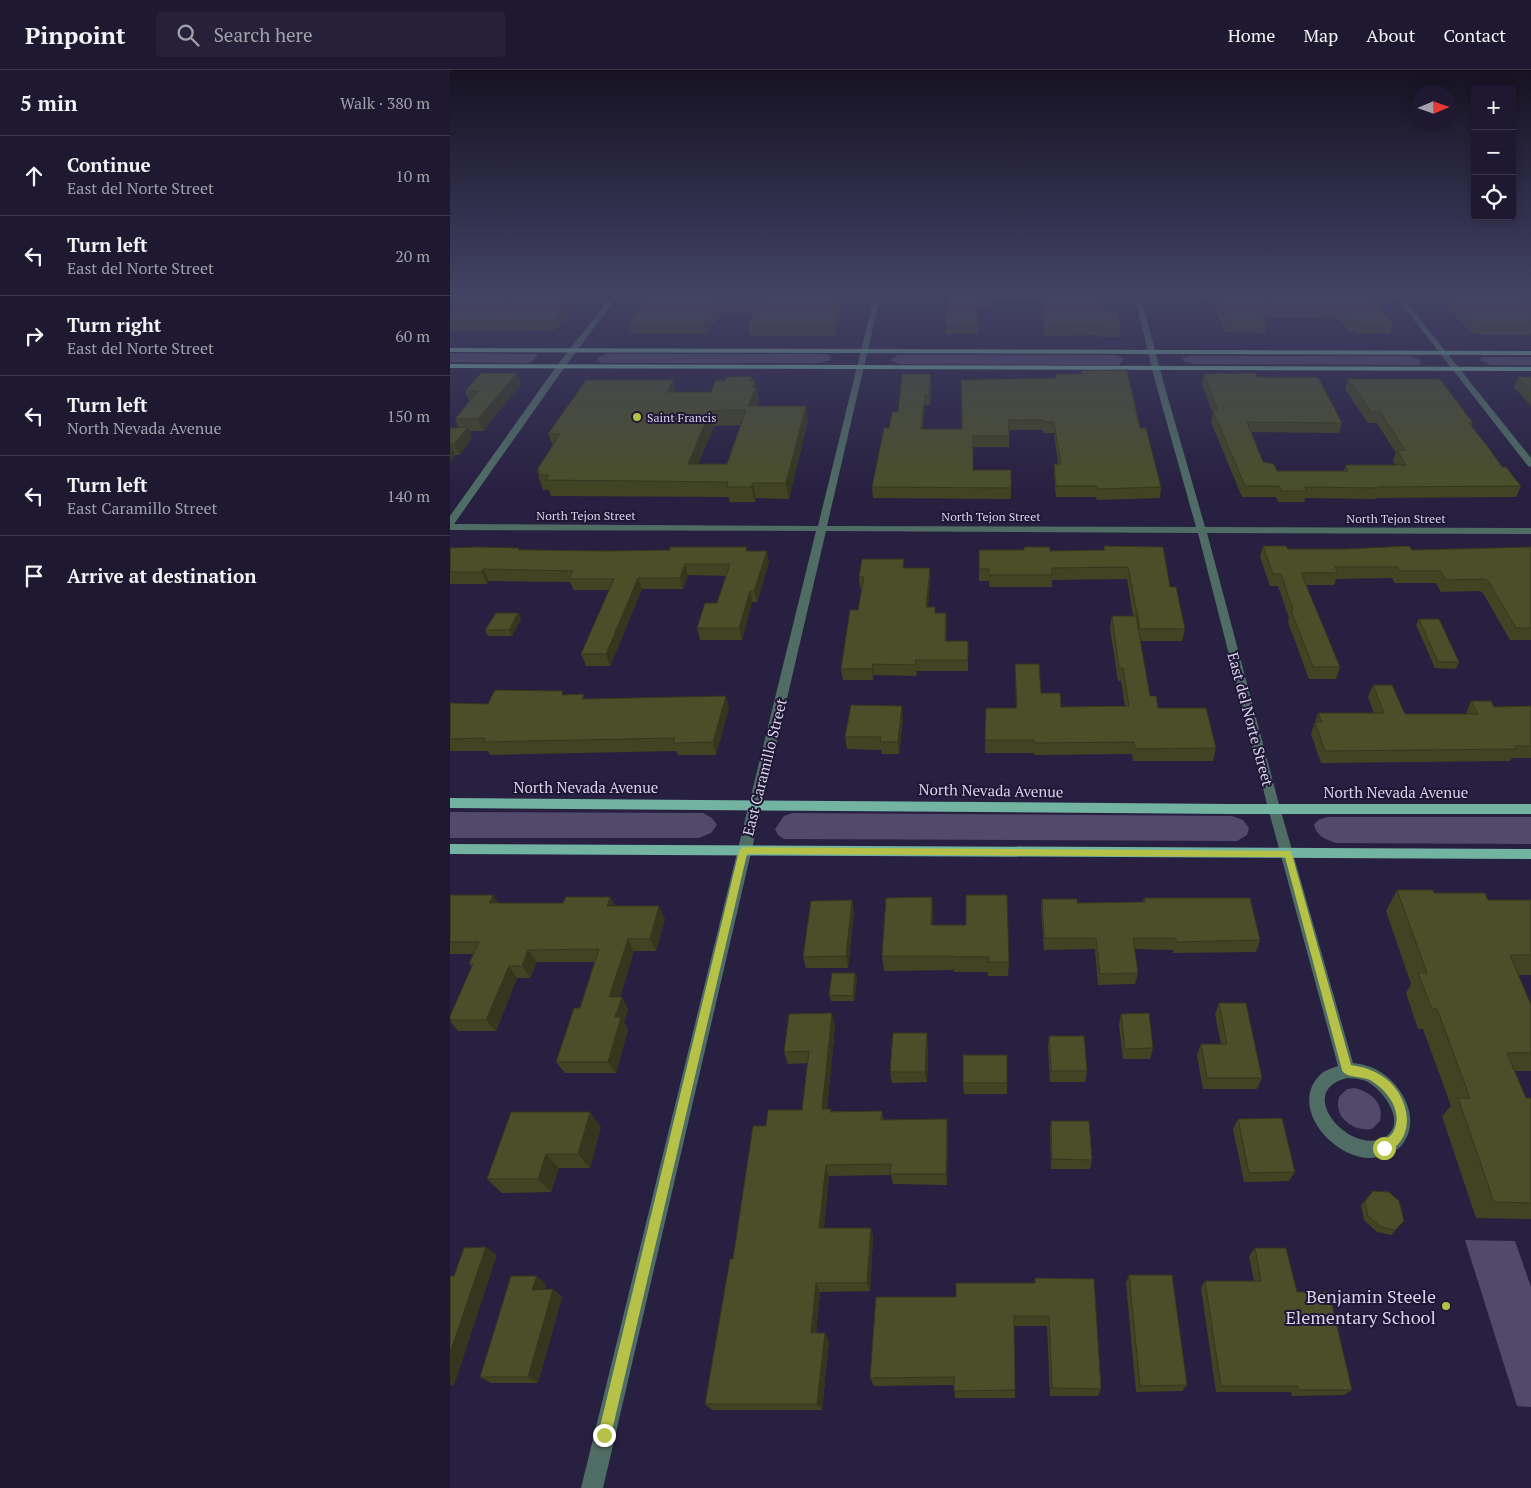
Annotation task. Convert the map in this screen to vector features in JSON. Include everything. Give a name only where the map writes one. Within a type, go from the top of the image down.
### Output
[{"type":"main road","points":[[450,366],[1531,369]]},
{"type":"main road","name":"North Nevada Avenue","points":[[450,803],[1531,809]]},
{"type":"main road","points":[[450,849],[1531,854]]},
{"type":"street","points":[[450,525],[566,359]]},
{"type":"street","name":"East Caramillo Street","points":[[592,1488],[861,359]]},
{"type":"street","name":"East del Norte Street","points":[[1153,359],[1347,1070]]},
{"type":"street","points":[[1450,359],[1531,464]]},
{"type":"street","name":"North Tejon Street","points":[[450,525],[1531,531]]},
{"type":"street","points":[[1347,1070],[1360,1071],[1374,1077],[1386,1086],[1396,1098],[1401,1111],[1402,1123],[1400,1134],[1393,1143],[1384,1148],[1371,1150],[1345,1143],[1333,1134],[1324,1123],[1318,1111],[1317,1098],[1320,1087],[1326,1078],[1335,1072],[1347,1070]]},
{"type":"shaded area","points":[[450,359],[535,359],[528,363],[450,362]]},
{"type":"shaded area","points":[[830,359],[820,363],[602,363],[597,360]]},
{"type":"shaded area","points":[[1124,359],[1119,365],[899,364],[890,360]]},
{"type":"shaded area","points":[[1182,359],[1418,359],[1421,363],[1418,365],[1193,364]]},
{"type":"shaded area","points":[[1531,359],[1531,365],[1491,365],[1479,360]]},
{"type":"shaded area","points":[[450,812],[703,813],[712,818],[717,825],[711,833],[699,838],[450,838]]},
{"type":"shaded area","points":[[792,813],[1232,816],[1243,820],[1249,828],[1247,835],[1237,841],[784,839],[778,835],[775,829],[784,816]]},
{"type":"shaded area","points":[[1328,817],[1531,817],[1531,844],[1336,843],[1322,836],[1315,828],[1314,824],[1320,819]]},
{"type":"shaded area","points":[[1354,1088],[1371,1095],[1378,1104],[1381,1115],[1380,1121],[1372,1129],[1358,1128],[1346,1122],[1339,1111],[1339,1097],[1347,1089]]},
{"type":"shaded area","points":[[1465,1240],[1515,1241],[1531,1287],[1531,1407],[1517,1406]]},
{"type":"building","points":[[1127,370],[1140,428],[1146,428],[1161,487],[1098,489],[1097,486],[1056,486],[1054,464],[1061,464],[1054,422],[1044,422],[1043,420],[1009,420],[1009,436],[973,436],[973,470],[1011,470],[1011,488],[872,487],[884,428],[889,428],[892,412],[898,412],[902,374],[931,374],[929,395],[925,395],[921,429],[962,429],[961,380],[1056,378],[1056,374],[1082,374],[1081,371]]},
{"type":"building","points":[[481,373],[517,373],[478,419],[455,419],[478,391],[465,391]]},
{"type":"building","points":[[1255,373],[1257,377],[1315,377],[1319,379],[1342,423],[1247,422],[1263,462],[1274,464],[1277,471],[1348,471],[1346,465],[1406,465],[1397,450],[1405,450],[1380,412],[1371,412],[1348,379],[1440,379],[1473,423],[1469,423],[1502,467],[1506,467],[1521,486],[1305,487],[1307,491],[1281,491],[1279,486],[1245,486],[1213,411],[1218,411],[1204,374]]},
{"type":"building","points":[[752,376],[750,380],[755,381],[752,387],[756,387],[748,406],[806,406],[786,483],[753,483],[751,487],[727,487],[728,482],[545,480],[549,475],[538,475],[540,471],[537,470],[560,434],[548,434],[586,380],[673,380],[667,392],[711,392],[716,380],[724,381],[727,377]],"holes":[[[746,410],[727,464],[688,464],[710,411]]]},
{"type":"building","points":[[1518,377],[1531,377],[1531,391]]},
{"type":"building","points":[[468,427],[454,444],[450,445],[450,428]]},
{"type":"building","points":[[1104,546],[1163,547],[1170,587],[1176,587],[1185,629],[1140,629],[1128,567],[1052,568],[1052,575],[989,575],[989,569],[979,569],[979,550],[1024,550],[1024,547],[1050,547],[1050,551],[1105,550]]},
{"type":"building","points":[[1263,546],[1286,546],[1288,549],[1346,549],[1409,546],[1412,550],[1531,547],[1531,628],[1516,628],[1489,582],[1485,579],[1446,580],[1441,571],[1399,571],[1397,567],[1335,567],[1338,573],[1301,573],[1340,667],[1313,667],[1291,610],[1293,610],[1281,574],[1273,574]]},
{"type":"building","points":[[670,547],[747,547],[746,551],[767,551],[754,591],[750,591],[739,628],[697,628],[705,603],[717,603],[730,564],[685,564],[680,578],[638,578],[606,654],[581,654],[614,579],[569,579],[573,571],[483,569],[482,572],[450,572],[450,548],[519,548],[518,550],[606,551],[670,550]]},
{"type":"building","points":[[862,559],[904,559],[903,568],[930,568],[926,607],[935,607],[935,613],[946,613],[945,641],[968,641],[968,660],[916,660],[915,665],[873,664],[872,669],[841,669],[850,610],[858,610],[864,577],[859,577]]},
{"type":"building","points":[[496,613],[518,613],[509,630],[485,630]]},
{"type":"building","points":[[1112,616],[1136,616],[1150,696],[1156,696],[1158,708],[1206,708],[1216,748],[1135,749],[1134,742],[1034,743],[1034,740],[985,740],[986,708],[1017,708],[1015,664],[1039,664],[1041,693],[1060,693],[1061,707],[1129,706],[1123,668],[1119,668]]},
{"type":"building","points":[[1419,619],[1439,619],[1459,662],[1438,662]]},
{"type":"building","points":[[1373,685],[1392,685],[1405,714],[1478,714],[1471,701],[1491,701],[1494,707],[1531,706],[1531,746],[1515,746],[1517,749],[1325,751],[1315,722],[1322,722],[1318,713],[1384,713]]},
{"type":"building","points":[[495,690],[563,691],[562,695],[584,694],[582,699],[726,696],[713,742],[673,743],[675,738],[483,742],[485,738],[450,739],[450,703],[488,704]]},
{"type":"building","points":[[851,705],[902,706],[898,742],[880,742],[881,737],[845,737]]},
{"type":"building","points":[[1397,890],[1433,890],[1434,893],[1485,893],[1488,900],[1531,900],[1531,955],[1510,955],[1531,1005],[1531,1053],[1507,1053],[1526,1098],[1531,1098],[1531,1203],[1494,1202],[1458,1098],[1470,1098],[1437,1009],[1432,1009],[1418,973],[1427,973]]},
{"type":"building","points":[[450,895],[493,895],[489,903],[563,903],[566,897],[610,897],[607,906],[659,906],[650,939],[628,939],[609,997],[622,997],[615,1017],[621,1017],[608,1062],[556,1062],[574,1008],[580,1008],[599,949],[528,950],[522,966],[509,966],[486,1020],[450,1020],[450,1016],[473,964],[469,964],[479,942],[450,942]]},
{"type":"building","points":[[966,895],[1007,895],[1009,962],[988,962],[989,957],[882,956],[886,898],[932,897],[931,925],[966,925]]},
{"type":"building","points":[[1144,898],[1250,898],[1260,940],[1176,942],[1176,938],[1133,938],[1138,973],[1100,974],[1096,938],[1044,938],[1042,899],[1077,899],[1077,903],[1145,902]]},
{"type":"building","points":[[852,900],[846,956],[803,957],[811,901]]},
{"type":"building","points":[[832,973],[855,973],[853,996],[829,995]]},
{"type":"building","points":[[1219,1003],[1246,1003],[1262,1078],[1207,1078],[1201,1044],[1227,1044]]},
{"type":"building","points":[[832,1013],[822,1109],[831,1109],[830,1112],[882,1111],[881,1120],[947,1119],[946,1174],[890,1174],[891,1164],[826,1165],[819,1228],[871,1228],[867,1283],[816,1283],[811,1333],[825,1333],[817,1404],[705,1404],[730,1259],[733,1259],[753,1126],[766,1126],[768,1110],[802,1110],[809,1051],[784,1052],[789,1014]]},
{"type":"building","points":[[1149,1013],[1153,1048],[1125,1049],[1121,1014]]},
{"type":"building","points":[[893,1033],[927,1033],[925,1072],[890,1072]]},
{"type":"building","points":[[1049,1036],[1084,1036],[1087,1071],[1051,1071]]},
{"type":"building","points":[[963,1055],[1007,1055],[1007,1083],[963,1083]]},
{"type":"building","points":[[511,1112],[590,1112],[578,1154],[546,1154],[538,1179],[487,1179]]},
{"type":"building","points":[[1282,1118],[1295,1172],[1249,1173],[1238,1119]]},
{"type":"building","points":[[1051,1121],[1089,1121],[1092,1160],[1052,1159]]},
{"type":"building","points":[[1373,1191],[1389,1192],[1399,1201],[1404,1221],[1395,1230],[1381,1227],[1368,1216],[1365,1201]]},
{"type":"building","points":[[486,1247],[450,1353],[450,1276],[454,1276],[464,1248]]},
{"type":"building","points":[[1255,1248],[1286,1248],[1297,1292],[1329,1292],[1352,1390],[1299,1390],[1298,1386],[1221,1386],[1205,1281],[1261,1281]]},
{"type":"building","points":[[1129,1275],[1172,1275],[1187,1385],[1140,1386]]},
{"type":"building","points":[[511,1276],[537,1276],[532,1290],[553,1289],[528,1377],[480,1377]]},
{"type":"building","points":[[1035,1278],[1094,1279],[1101,1389],[1052,1388],[1049,1316],[1014,1316],[1015,1390],[954,1391],[954,1377],[870,1378],[876,1297],[956,1297],[956,1283],[1035,1283]]},
{"type":"place","name":"Saint Francis","points":[[637,417]]},
{"type":"place","name":"Benjamin Steele Elementary School","points":[[1446,1306]]},
{"type":"route","points":[[604,1435],[743,851],[1288,854],[1347,1070],[1360,1071],[1374,1077],[1386,1086],[1396,1098],[1401,1111],[1402,1123],[1400,1134],[1393,1143],[1384,1148]]}]
